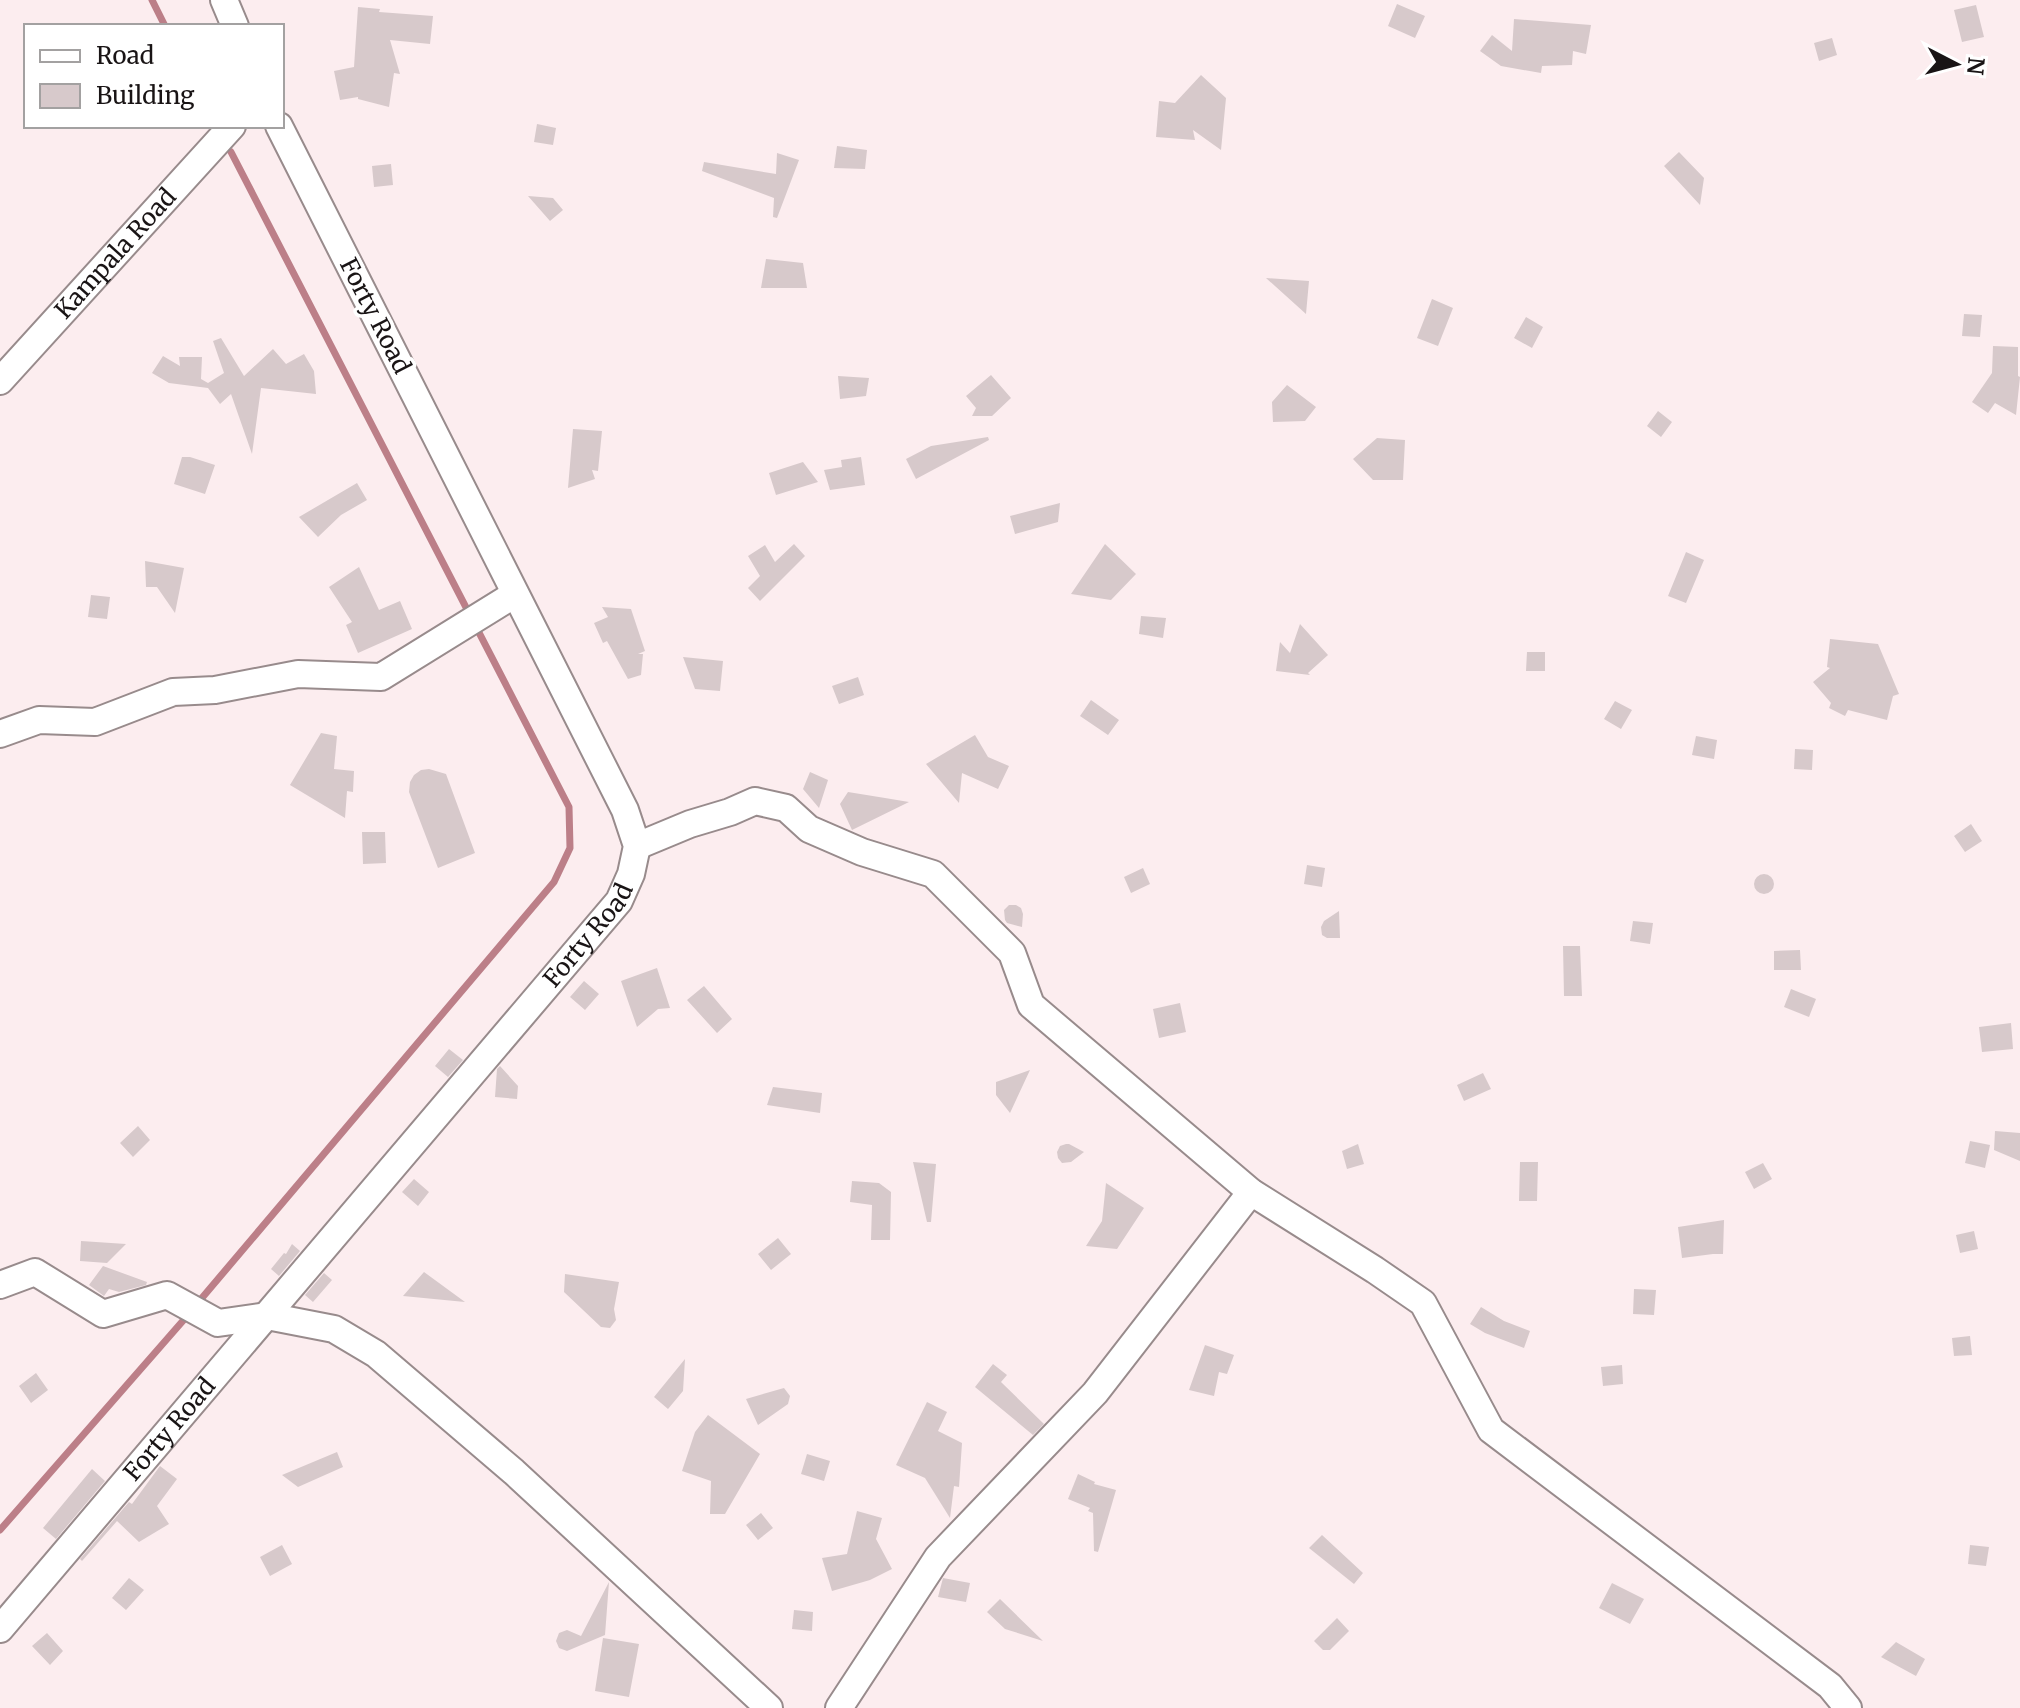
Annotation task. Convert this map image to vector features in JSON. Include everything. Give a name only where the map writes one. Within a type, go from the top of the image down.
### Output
[{"type":"street","points":[[224,0],[234,24]]},
{"type":"street","name":"Kampala Road","points":[[0,381],[230,128]]},
{"type":"street","name":"Forty Road","points":[[0,1629],[619,901],[631,874],[637,846],[625,810],[280,128]]},
{"type":"street","points":[[0,734],[39,720],[95,722],[173,692],[215,690],[298,674],[381,677],[515,594]]},
{"type":"street","points":[[637,846],[755,801],[786,808],[809,829],[862,852],[933,874],[1012,953],[1031,1005],[1251,1192],[1423,1303],[1491,1430],[1830,1686],[1848,1708]]},
{"type":"street","points":[[839,1708],[938,1557],[1095,1393],[1251,1192]]},
{"type":"street","points":[[0,1285],[35,1272],[103,1314],[167,1295],[218,1323],[267,1316],[334,1329],[376,1354],[514,1472],[769,1708]]},
{"type":"building","points":[[1397,4],[1425,16],[1415,38],[1388,26]]},
{"type":"building","points":[[1976,5],[1984,37],[1962,42],[1954,10]]},
{"type":"building","points":[[358,7],[380,9],[379,12],[433,16],[430,44],[390,40],[400,74],[394,73],[389,107],[358,97],[340,100],[334,71],[354,67]]},
{"type":"building","points":[[1514,19],[1591,25],[1586,54],[1573,51],[1572,65],[1542,66],[1541,73],[1501,66],[1480,51],[1492,35],[1512,51]]},
{"type":"building","points":[[1832,38],[1837,55],[1819,61],[1814,43]]},
{"type":"building","points":[[1201,75],[1226,98],[1221,150],[1193,130],[1195,140],[1156,137],[1159,101],[1175,103]]},
{"type":"building","points":[[537,124],[556,128],[553,145],[534,142]]},
{"type":"building","points":[[837,146],[867,150],[865,169],[834,168]]},
{"type":"building","points":[[1679,152],[1704,178],[1700,205],[1664,166]]},
{"type":"building","points":[[777,153],[799,160],[777,218],[773,217],[774,198],[702,171],[704,162],[776,174]]},
{"type":"building","points":[[391,164],[393,185],[374,187],[372,166]]},
{"type":"building","points":[[528,196],[553,198],[563,210],[550,221]]},
{"type":"building","points":[[766,259],[803,263],[807,288],[761,288]]},
{"type":"building","points":[[1266,278],[1309,281],[1306,314]]},
{"type":"building","points":[[1432,299],[1453,308],[1438,346],[1417,338]]},
{"type":"building","points":[[1964,314],[1982,315],[1980,337],[1962,336]]},
{"type":"building","points":[[1526,317],[1543,327],[1532,348],[1514,338]]},
{"type":"building","points":[[221,338],[244,376],[273,349],[286,364],[304,354],[314,371],[316,394],[261,388],[252,454],[231,394],[220,404],[208,388],[169,383],[152,373],[163,356],[180,366],[179,357],[202,357],[201,379],[208,383],[224,373],[213,341]]},
{"type":"building","points":[[1993,346],[2018,347],[2020,377],[2016,415],[1995,403],[1988,413],[1972,402],[1992,373]]},
{"type":"building","points":[[991,375],[1011,398],[992,416],[972,416],[976,408],[966,396]]},
{"type":"building","points":[[838,376],[869,378],[866,396],[840,399]]},
{"type":"building","points":[[1287,385],[1316,407],[1305,421],[1273,422],[1272,402]]},
{"type":"building","points":[[1658,411],[1672,422],[1661,437],[1647,426]]},
{"type":"building","points":[[573,429],[602,431],[598,471],[592,470],[595,479],[568,488]]},
{"type":"building","points":[[988,437],[989,440],[916,479],[906,459],[931,446]]},
{"type":"building","points":[[1377,438],[1405,440],[1403,480],[1373,480],[1353,459]]},
{"type":"building","points":[[182,457],[215,465],[205,494],[174,484]]},
{"type":"building","points":[[861,457],[865,485],[830,490],[824,470],[842,467],[841,460]]},
{"type":"building","points":[[803,462],[818,482],[776,495],[769,473]]},
{"type":"building","points":[[357,483],[367,500],[341,515],[318,537],[299,517]]},
{"type":"building","points":[[1060,503],[1058,522],[1015,534],[1010,516]]},
{"type":"building","points":[[794,544],[805,556],[760,601],[748,588],[760,576],[748,556],[765,545],[775,562]]},
{"type":"building","points":[[1105,544],[1136,574],[1111,600],[1071,594]]},
{"type":"building","points":[[1686,552],[1704,560],[1686,603],[1668,596]]},
{"type":"building","points":[[145,561],[184,568],[175,613],[157,587],[146,587]]},
{"type":"building","points":[[359,567],[379,610],[400,601],[412,629],[358,653],[346,625],[352,622],[329,587]]},
{"type":"building","points":[[91,595],[110,597],[107,619],[88,617]]},
{"type":"building","points":[[602,607],[631,609],[645,651],[638,654],[643,654],[641,675],[628,679],[607,641],[603,643],[594,623],[608,617]]},
{"type":"building","points":[[1141,616],[1166,618],[1163,638],[1139,634]]},
{"type":"building","points":[[1300,624],[1328,655],[1308,673],[1310,675],[1276,671],[1280,642],[1290,653]]},
{"type":"building","points":[[1830,639],[1878,644],[1899,694],[1893,696],[1887,720],[1848,710],[1845,716],[1829,708],[1831,703],[1813,682],[1830,668],[1827,667]]},
{"type":"building","points":[[1527,652],[1545,652],[1545,671],[1526,671]]},
{"type":"building","points":[[683,657],[723,661],[720,691],[695,689]]},
{"type":"building","points":[[858,677],[864,695],[839,704],[832,686]]},
{"type":"building","points":[[1091,700],[1119,720],[1108,735],[1080,716]]},
{"type":"building","points":[[1615,701],[1632,710],[1621,729],[1604,719]]},
{"type":"building","points":[[321,733],[337,736],[334,769],[354,771],[353,792],[347,791],[345,818],[290,785]]},
{"type":"building","points":[[975,735],[988,757],[1009,766],[998,789],[962,773],[959,803],[926,764]]},
{"type":"building","points":[[1696,736],[1717,740],[1714,759],[1692,755]]},
{"type":"building","points":[[1795,749],[1813,750],[1812,770],[1794,769]]},
{"type":"building","points":[[429,769],[446,774],[475,853],[438,868],[409,792],[414,775]]},
{"type":"building","points":[[810,772],[828,780],[819,808],[803,789]]},
{"type":"building","points":[[848,792],[909,802],[852,830],[840,804]]},
{"type":"building","points":[[1971,824],[1982,841],[1965,852],[1954,836]]},
{"type":"building","points":[[362,832],[385,832],[386,863],[363,864]]},
{"type":"building","points":[[1307,865],[1325,868],[1322,887],[1304,884]]},
{"type":"building","points":[[1143,868],[1150,884],[1131,893],[1124,877]]},
{"type":"building","points":[[1764,874],[1771,877],[1774,884],[1771,891],[1764,894],[1757,891],[1754,884],[1757,877]]},
{"type":"building","points":[[1009,905],[1021,908],[1022,927],[1005,920],[1004,910]]},
{"type":"building","points":[[1339,911],[1340,938],[1327,938],[1322,935],[1321,927],[1324,921]]},
{"type":"building","points":[[1633,921],[1653,923],[1650,944],[1630,941]]},
{"type":"building","points":[[1563,946],[1580,946],[1582,996],[1564,996]]},
{"type":"building","points":[[1800,950],[1801,970],[1774,970],[1774,951]]},
{"type":"building","points":[[657,968],[670,1008],[658,1009],[637,1027],[621,981]]},
{"type":"building","points":[[584,981],[599,994],[585,1010],[570,997]]},
{"type":"building","points":[[704,986],[732,1019],[717,1033],[687,1000]]},
{"type":"building","points":[[1791,989],[1816,999],[1809,1017],[1784,1007]]},
{"type":"building","points":[[1180,1003],[1186,1032],[1159,1038],[1153,1009]]},
{"type":"building","points":[[2011,1023],[2013,1049],[1982,1052],[1979,1027]]},
{"type":"building","points":[[449,1049],[463,1060],[448,1077],[435,1066]]},
{"type":"building","points":[[500,1066],[518,1086],[517,1099],[495,1097],[497,1069]]},
{"type":"building","points":[[1030,1070],[1010,1113],[996,1095],[996,1082]]},
{"type":"building","points":[[1483,1073],[1491,1089],[1464,1101],[1457,1085]]},
{"type":"building","points":[[773,1087],[822,1093],[820,1113],[767,1105]]},
{"type":"building","points":[[138,1126],[150,1140],[133,1157],[120,1143]]},
{"type":"building","points":[[1995,1131],[2020,1133],[2020,1161],[1994,1150]]},
{"type":"building","points":[[1970,1141],[1990,1145],[1985,1168],[1965,1163]]},
{"type":"building","points":[[1066,1144],[1084,1152],[1071,1162],[1062,1163],[1057,1152],[1060,1146]]},
{"type":"building","points":[[1358,1144],[1364,1164],[1347,1169],[1342,1151]]},
{"type":"building","points":[[913,1162],[936,1164],[931,1222],[927,1222]]},
{"type":"building","points":[[1520,1162],[1538,1162],[1537,1201],[1519,1201]]},
{"type":"building","points":[[1763,1163],[1772,1179],[1754,1189],[1745,1172]]},
{"type":"building","points":[[414,1179],[429,1192],[418,1206],[402,1192]]},
{"type":"building","points":[[852,1181],[879,1183],[891,1192],[890,1240],[871,1240],[872,1205],[850,1202]]},
{"type":"building","points":[[1106,1183],[1144,1208],[1117,1249],[1086,1246],[1102,1221]]},
{"type":"building","points":[[1724,1220],[1723,1254],[1682,1258],[1678,1227]]},
{"type":"building","points":[[1974,1231],[1978,1249],[1960,1253],[1956,1235]]},
{"type":"building","points":[[778,1238],[791,1254],[771,1270],[758,1254]]},
{"type":"building","points":[[81,1241],[126,1244],[107,1263],[80,1261]]},
{"type":"building","points":[[292,1244],[300,1251],[279,1276],[271,1269]]},
{"type":"building","points":[[103,1266],[147,1282],[146,1285],[119,1292],[109,1289],[104,1296],[89,1285]]},
{"type":"building","points":[[424,1272],[465,1302],[403,1296]]},
{"type":"building","points":[[324,1273],[332,1280],[313,1302],[305,1295]]},
{"type":"building","points":[[565,1274],[619,1282],[614,1309],[616,1320],[610,1328],[601,1327],[564,1292]]},
{"type":"building","points":[[1634,1289],[1656,1290],[1654,1315],[1633,1314]]},
{"type":"building","points":[[1481,1307],[1504,1321],[1530,1331],[1524,1348],[1470,1324]]},
{"type":"building","points":[[1970,1336],[1972,1355],[1954,1356],[1952,1338]]},
{"type":"building","points":[[1205,1345],[1234,1355],[1227,1374],[1219,1372],[1214,1396],[1189,1390]]},
{"type":"building","points":[[685,1359],[683,1391],[668,1409],[654,1397]]},
{"type":"building","points":[[993,1364],[1007,1375],[1001,1382],[1044,1424],[1033,1435],[975,1387]]},
{"type":"building","points":[[1622,1365],[1623,1384],[1603,1386],[1601,1367]]},
{"type":"building","points":[[36,1373],[48,1390],[31,1403],[19,1386]]},
{"type":"building","points":[[784,1388],[790,1396],[788,1404],[758,1425],[746,1399]]},
{"type":"building","points":[[927,1402],[947,1412],[938,1431],[962,1443],[959,1487],[954,1486],[950,1518],[925,1478],[896,1465]]},
{"type":"building","points":[[708,1415],[760,1454],[725,1514],[710,1514],[711,1481],[682,1471],[695,1432]]},
{"type":"building","points":[[337,1452],[343,1467],[298,1487],[282,1475]]},
{"type":"building","points":[[807,1454],[830,1461],[824,1481],[801,1474]]},
{"type":"building","points":[[160,1466],[177,1479],[157,1506],[169,1524],[139,1542],[117,1521],[82,1561],[80,1559],[129,1502],[132,1504]]},
{"type":"building","points":[[92,1469],[105,1481],[56,1539],[43,1528]]},
{"type":"building","points":[[1078,1474],[1094,1484],[1116,1490],[1098,1552],[1094,1551],[1093,1513],[1088,1511],[1090,1508],[1068,1499]]},
{"type":"building","points":[[857,1511],[882,1518],[876,1539],[892,1569],[870,1580],[832,1591],[822,1558],[847,1554]]},
{"type":"building","points":[[761,1513],[773,1528],[758,1540],[746,1525]]},
{"type":"building","points":[[1322,1535],[1363,1573],[1354,1584],[1309,1548]]},
{"type":"building","points":[[282,1545],[292,1564],[270,1576],[260,1557]]},
{"type":"building","points":[[1970,1545],[1989,1547],[1986,1566],[1968,1564]]},
{"type":"building","points":[[129,1578],[144,1590],[126,1610],[112,1598]]},
{"type":"building","points":[[943,1578],[970,1583],[966,1602],[938,1597]]},
{"type":"building","points":[[609,1582],[605,1635],[567,1651],[559,1648],[556,1641],[559,1633],[567,1630],[581,1636]]},
{"type":"building","points":[[1612,1583],[1644,1599],[1630,1624],[1599,1608]]},
{"type":"building","points":[[1000,1599],[1043,1641],[1005,1629],[987,1612]]},
{"type":"building","points":[[794,1610],[813,1612],[812,1631],[792,1629]]},
{"type":"building","points":[[1337,1618],[1349,1631],[1330,1650],[1323,1650],[1314,1641]]},
{"type":"building","points":[[47,1633],[63,1651],[50,1665],[32,1646]]},
{"type":"building","points":[[603,1638],[639,1644],[629,1697],[595,1691]]},
{"type":"building","points":[[1896,1642],[1925,1659],[1916,1676],[1881,1657]]},
{"type":"waterway","points":[[152,0],[164,24]]},
{"type":"waterway","points":[[196,1305],[554,882],[570,848],[569,807],[231,152]]},
{"type":"waterway","points":[[0,1530],[188,1315]]}]
